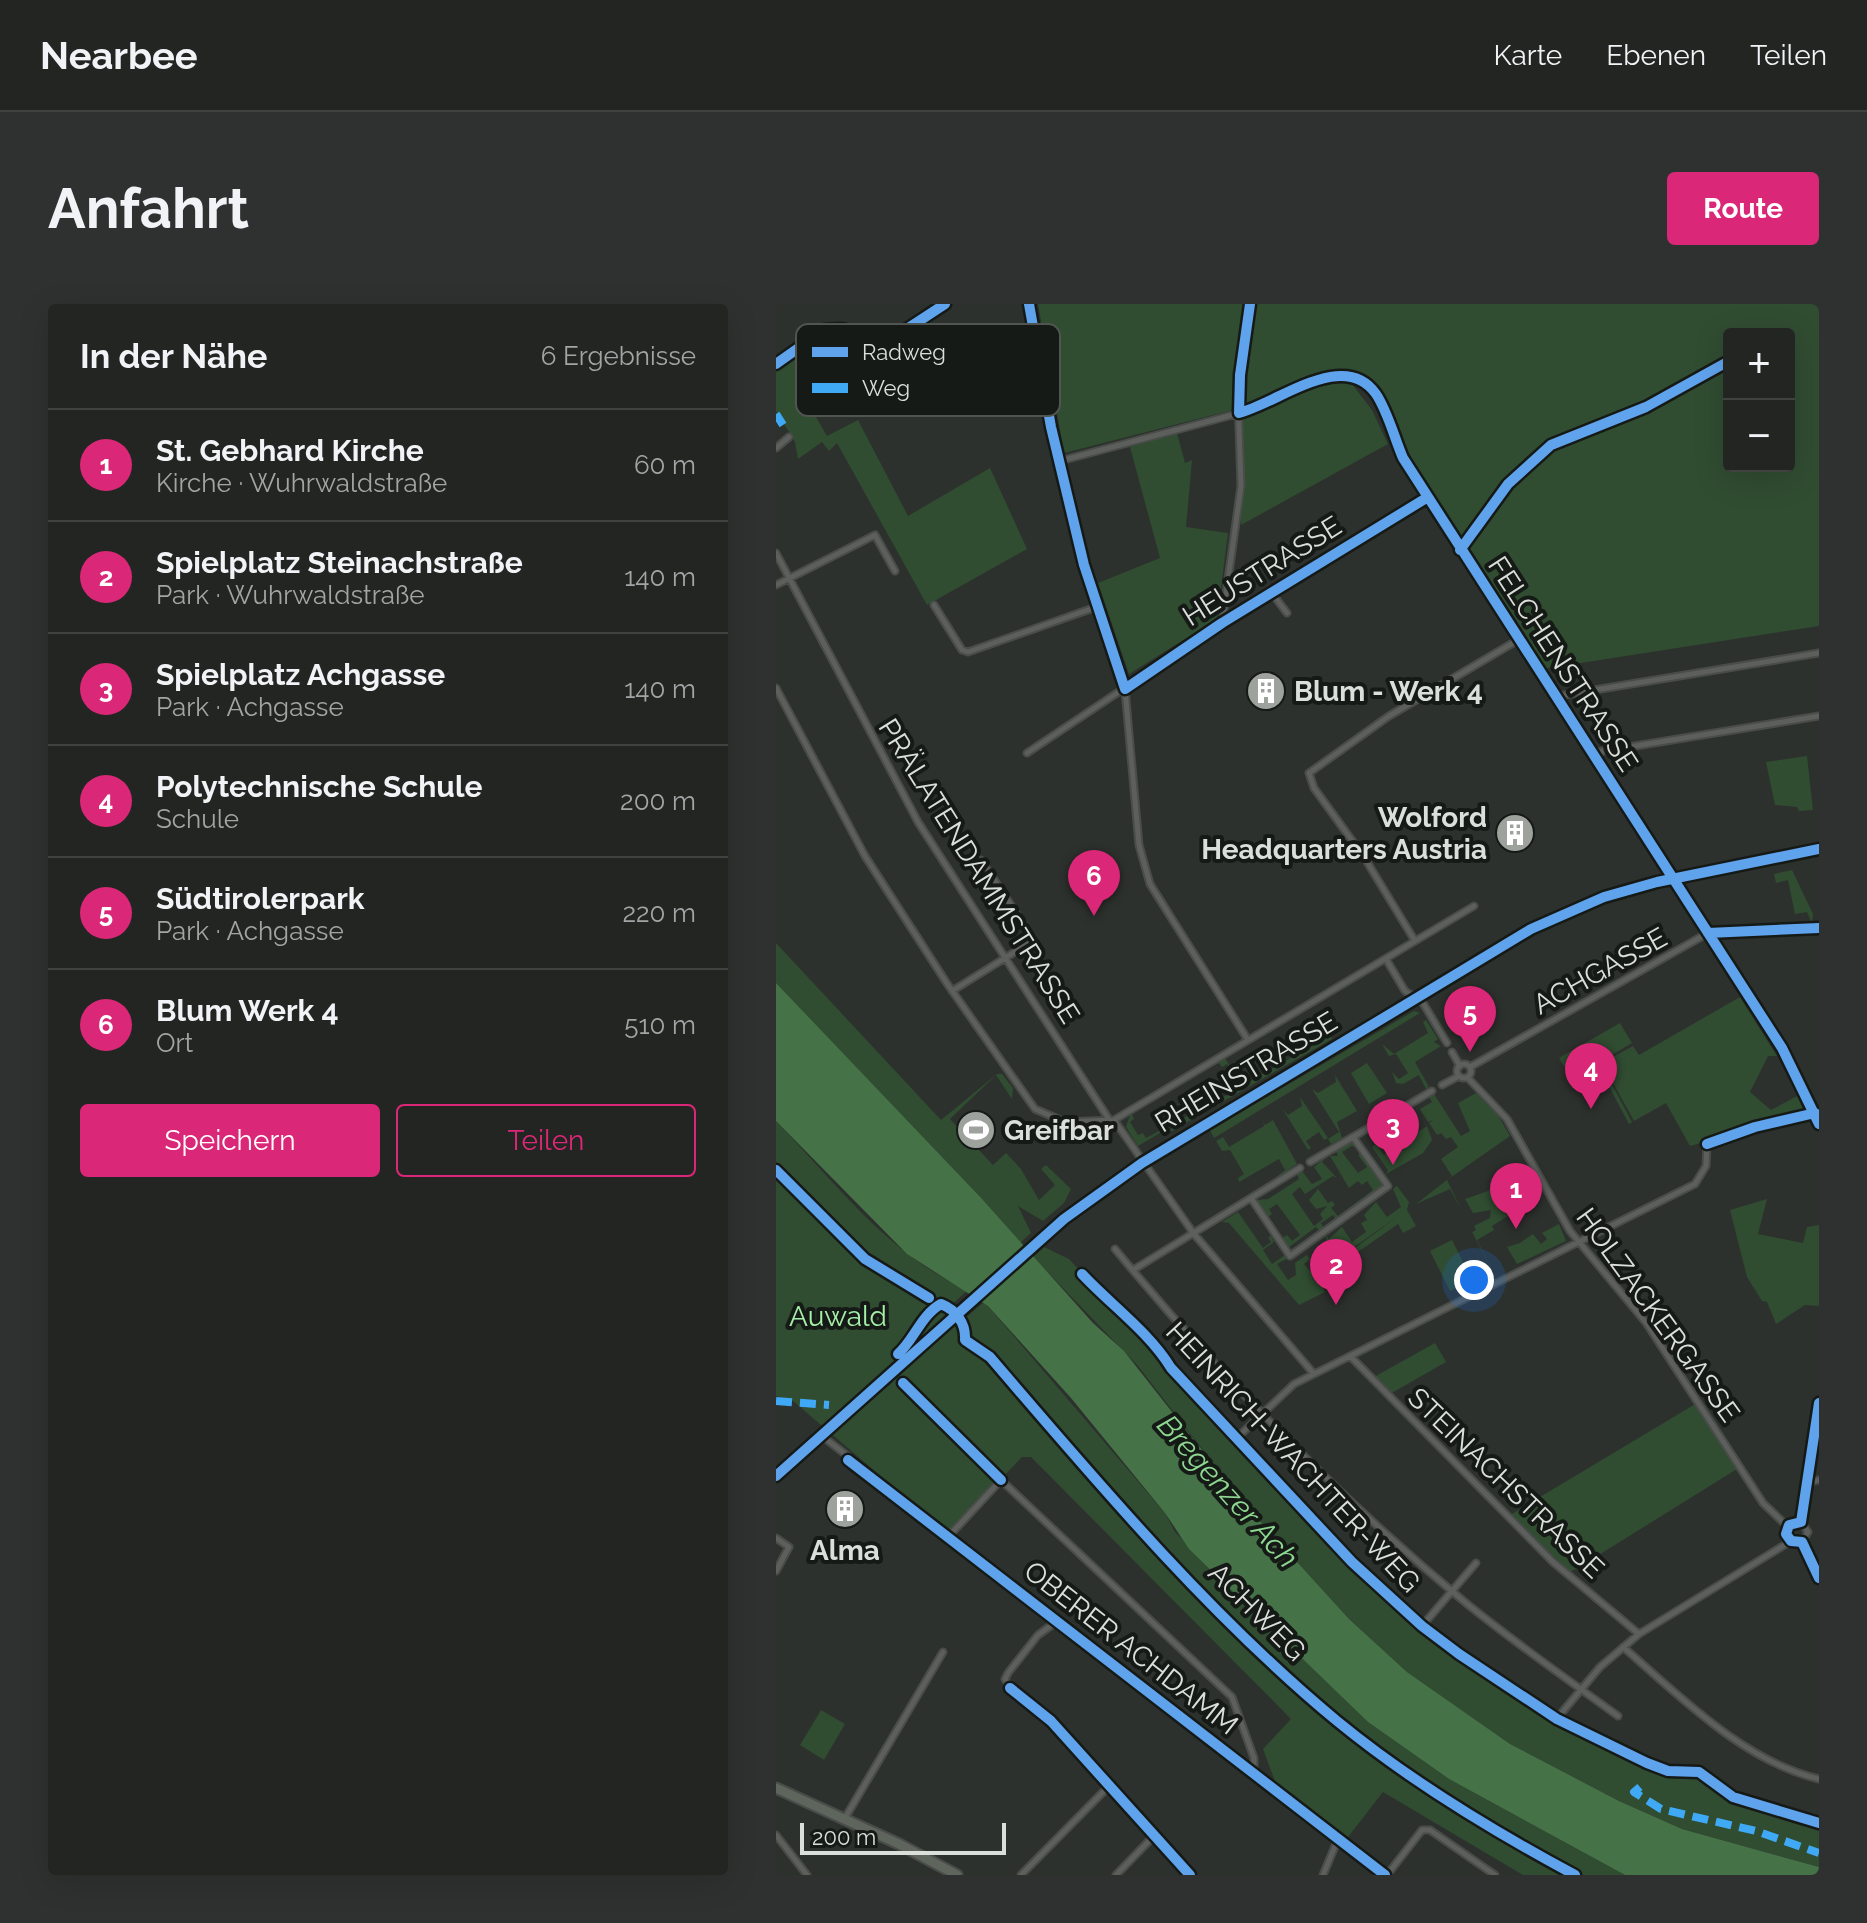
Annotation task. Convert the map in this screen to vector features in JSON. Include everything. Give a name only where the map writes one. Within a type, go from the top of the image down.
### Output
[{"type":"main road","name":"RHEINSTRASSE","points":[[776,1476],[1041,1237],[1142,1163],[1415,998],[1554,918],[1615,893],[1819,849]]},
{"type":"main road","points":[[776,1788],[845,1818],[957,1875]]},
{"type":"street","points":[[1029,304],[1033,324]]},
{"type":"street","points":[[1222,623],[1241,486],[1240,375],[1250,304]]},
{"type":"street","name":"FELCHENSTRASSE","points":[[1060,461],[1239,413],[1329,377],[1353,377],[1377,396],[1403,458],[1782,1048],[1819,1124]]},
{"type":"street","points":[[1051,416],[1084,565],[1125,689],[1139,845],[1147,876],[1248,1040]]},
{"type":"street","points":[[776,448],[789,437]]},
{"type":"street","name":"HEUSTRASSE","points":[[1027,753],[1222,623],[1428,497]]},
{"type":"street","points":[[776,585],[875,535],[895,571]]},
{"type":"street","name":"PRÄLATENDAMMSTRASSE","points":[[776,553],[918,822],[1142,1163]]},
{"type":"street","points":[[1271,592],[1287,613]]},
{"type":"street","points":[[934,605],[962,650],[968,652],[1099,606]]},
{"type":"street","points":[[1415,941],[1364,857],[1314,788],[1309,777],[1312,768],[1364,732],[1518,640]]},
{"type":"street","points":[[1558,696],[1819,653]]},
{"type":"street","points":[[776,688],[865,856],[952,991],[1038,1111],[1065,1122],[1112,1120]]},
{"type":"street","points":[[1592,753],[1819,716]]},
{"type":"street","points":[[952,991],[1034,940],[981,860]]},
{"type":"street","name":"RHEINSTRASSE","points":[[1112,1120],[1474,906]]},
{"type":"street","points":[[1708,933],[1819,928]]},
{"type":"street","name":"ACHGASSE","points":[[1470,1067],[1708,933]]},
{"type":"street","points":[[1386,959],[1405,991],[1423,1003],[1446,1042]]},
{"type":"street","points":[[1452,1052],[1460,1066],[1459,1076]]},
{"type":"street","points":[[1442,1085],[1459,1076],[1468,1078],[1470,1067],[1460,1066]]},
{"type":"street","name":"HOLZACKERGASSE","points":[[1468,1078],[1507,1119],[1577,1241],[1647,1324],[1763,1503],[1788,1527]]},
{"type":"street","points":[[1310,1162],[1432,1091]]},
{"type":"street","points":[[1251,1198],[1290,1256],[1388,1186],[1353,1137]]},
{"type":"street","points":[[1241,1434],[1290,1387],[1695,1184],[1706,1166],[1707,1144]]},
{"type":"street","points":[[1142,1163],[1194,1234],[1314,1374]]},
{"type":"street","points":[[1133,1270],[1300,1168]]},
{"type":"street","points":[[1115,1249],[1263,1413],[1360,1508],[1453,1592],[1618,1716]]},
{"type":"street","name":"STEINACHSTRASSE","points":[[1350,1356],[1553,1562],[1639,1634]]},
{"type":"street","points":[[1802,1542],[1808,1532],[1801,1522],[1819,1403]]},
{"type":"street","name":"OBERER ACHDAMM","points":[[822,1436],[1056,1622],[1386,1875]]},
{"type":"street","points":[[948,1537],[1001,1480],[1232,1697],[1254,1758],[1254,1774]]},
{"type":"street","points":[[1808,1482],[1819,1480]]},
{"type":"street","points":[[1791,1541],[1788,1527],[1801,1522]]},
{"type":"street","points":[[776,1538],[789,1547],[776,1571]]},
{"type":"street","points":[[1559,1716],[1581,1689],[1639,1634],[1791,1541],[1802,1542]]},
{"type":"street","points":[[1802,1542],[1817,1568],[1819,1578]]},
{"type":"street","points":[[1422,1626],[1476,1563]]},
{"type":"street","points":[[1010,1688],[1005,1679],[1008,1673],[1038,1635],[1056,1622]]},
{"type":"street","points":[[1623,1647],[1690,1704],[1740,1741],[1795,1773],[1819,1779]]},
{"type":"street","points":[[845,1818],[943,1652]]},
{"type":"street","points":[[1021,1875],[1108,1787]]},
{"type":"street","points":[[1386,1875],[1422,1830],[1430,1830],[1495,1875]]},
{"type":"street","points":[[776,1835],[807,1875]]},
{"type":"street","points":[[1323,1875],[1338,1839]]},
{"type":"street","points":[[1116,1875],[1150,1840]]},
{"type":"green space","points":[[1038,304],[1244,304],[1233,410],[1064,453],[1058,416],[1060,416],[1060,324],[1041,324]]},
{"type":"green space","points":[[1254,304],[1819,304],[1819,626],[1542,669],[1470,556],[1469,540],[1458,539],[1406,456],[1387,401],[1370,382],[1349,372],[1332,372],[1248,403],[1242,399]]},
{"type":"green space","points":[[796,352],[796,416],[815,416],[827,436],[858,420],[908,516],[990,468],[1027,549],[927,605],[837,443],[829,451],[822,442],[798,459],[795,442],[776,411],[776,366]]},
{"type":"green space","points":[[1349,380],[1372,410],[1388,444],[1241,525],[1243,418],[1330,382]]},
{"type":"green space","points":[[1177,433],[1185,463],[1192,460],[1186,527],[1228,533],[1217,619],[1129,674],[1098,583],[1160,558],[1130,447]]},
{"type":"green space","points":[[1807,756],[1813,810],[1799,811],[1797,807],[1775,805],[1766,762]]},
{"type":"green space","points":[[1792,870],[1813,914],[1812,924],[1807,912],[1795,914],[1788,880],[1776,883],[1774,874]]},
{"type":"green space","points":[[776,943],[941,1120],[997,1074],[1002,1074],[1013,1088],[1012,1099],[996,1075],[950,1119],[993,1165],[1006,1153],[1021,1169],[1039,1200],[1055,1185],[1041,1169],[1046,1165],[1071,1189],[1064,1203],[1043,1221],[1018,1206],[1031,1233],[1020,1243],[776,983]]},
{"type":"green space","points":[[1740,997],[1777,1056],[1768,1056],[1750,1092],[1771,1110],[1799,1095],[1804,1114],[1690,1146],[1666,1103],[1634,1121],[1602,1063],[1633,1046],[1639,1055]]},
{"type":"green space","points":[[1414,1011],[1420,1013],[1214,1138],[1210,1130]]},
{"type":"green space","points":[[1426,1020],[1438,1039],[1434,1042],[1441,1046],[1415,1062],[1429,1087],[1426,1089],[1419,1075],[1403,1084],[1396,1083],[1392,1072],[1399,1079],[1408,1073],[1396,1054],[1389,1056],[1382,1044],[1394,1054],[1428,1033],[1423,1022]]},
{"type":"green space","points":[[1620,1023],[1632,1043],[1600,1062],[1632,1122],[1629,1124],[1597,1064],[1571,1078],[1559,1058]]},
{"type":"green space","points":[[1330,1035],[1332,1039],[1163,1136],[1182,1120],[1138,1146],[1126,1127],[1130,1115],[1140,1109],[1132,1114],[1134,1119],[1130,1122],[1138,1135],[1143,1133],[1146,1138],[1240,1088],[1227,1064],[1222,1067],[1219,1063],[1211,1067],[1225,1058],[1242,1086]]},
{"type":"green space","points":[[1367,1063],[1387,1093],[1369,1104],[1351,1073]]},
{"type":"green space","points":[[1335,1075],[1357,1111],[1337,1122],[1342,1138],[1331,1144],[1328,1139],[1339,1132],[1312,1089],[1318,1093],[1336,1082]]},
{"type":"green space","points":[[1476,1093],[1498,1115],[1510,1136],[1447,1180],[1462,1211],[1450,1189],[1416,1204],[1452,1176],[1441,1159],[1458,1147],[1451,1137],[1446,1139],[1441,1133],[1437,1135],[1429,1123],[1433,1120],[1428,1122],[1420,1109],[1432,1102],[1429,1097],[1434,1094],[1461,1136],[1470,1131],[1458,1103]]},
{"type":"green space","points":[[1300,1097],[1328,1138],[1324,1140],[1319,1132],[1306,1141],[1311,1148],[1308,1150],[1282,1108],[1288,1115],[1302,1106]]},
{"type":"green space","points":[[1273,1120],[1297,1164],[1271,1181],[1285,1170],[1279,1159],[1239,1182],[1238,1178],[1244,1174],[1230,1150],[1222,1151],[1216,1141],[1223,1137],[1229,1147],[1264,1126],[1263,1121],[1265,1125]]},
{"type":"green space","name":"Auwald","points":[[776,1121],[888,1238],[939,1275],[968,1290],[949,1307],[966,1335],[963,1320],[984,1302],[988,1306],[1165,1513],[1175,1532],[1368,1722],[1449,1779],[1625,1875],[1523,1875],[1383,1792],[1348,1837],[1276,1784],[1263,1749],[1291,1719],[1031,1457],[1022,1457],[948,1534],[792,1400],[776,1396]]},
{"type":"green space","points":[[1427,1126],[1432,1140],[1423,1153],[1386,1174],[1388,1170],[1372,1147],[1376,1144],[1384,1155]]},
{"type":"green space","points":[[1352,1141],[1357,1148],[1352,1146],[1342,1152],[1358,1173],[1367,1167],[1358,1155],[1361,1153],[1384,1186],[1336,1219],[1333,1215],[1321,1223],[1324,1229],[1321,1232],[1316,1227],[1289,1247],[1282,1238],[1287,1235],[1292,1241],[1300,1235],[1277,1204],[1269,1209],[1272,1214],[1268,1217],[1257,1200],[1268,1199],[1299,1179],[1297,1174],[1302,1171],[1312,1184],[1322,1179],[1314,1167],[1325,1158],[1322,1162],[1337,1178],[1333,1176],[1305,1194],[1300,1187],[1292,1194],[1314,1226],[1323,1219],[1320,1214],[1327,1206],[1316,1209],[1309,1200],[1318,1189],[1328,1203],[1332,1201],[1335,1205],[1331,1208],[1338,1216],[1373,1190],[1367,1181],[1362,1185],[1358,1181],[1349,1188],[1330,1156],[1338,1156],[1336,1151]]},
{"type":"green space","points":[[1497,1183],[1503,1183],[1515,1207],[1503,1197],[1500,1199],[1516,1211],[1477,1240],[1495,1276],[1472,1232],[1476,1230],[1474,1226],[1490,1218],[1491,1210],[1473,1213],[1465,1199],[1488,1191]]},
{"type":"green space","points":[[1397,1186],[1409,1202],[1407,1210],[1416,1226],[1403,1233],[1398,1224],[1338,1266],[1335,1263],[1398,1216],[1316,1274],[1325,1292],[1299,1305],[1229,1223],[1222,1222],[1238,1212],[1263,1248],[1271,1242],[1268,1237],[1271,1236],[1274,1242],[1263,1250],[1272,1264],[1285,1255],[1288,1258],[1277,1264],[1288,1280],[1296,1275],[1295,1263],[1307,1255],[1310,1259],[1304,1264],[1311,1272],[1341,1251],[1337,1241],[1327,1242],[1326,1235],[1329,1239],[1342,1227],[1352,1242],[1366,1232],[1361,1223],[1367,1220],[1364,1215],[1376,1202],[1387,1217],[1401,1207],[1393,1189]]},
{"type":"green space","points":[[1767,1199],[1758,1234],[1803,1243],[1807,1227],[1819,1225],[1819,1306],[1805,1305],[1776,1324],[1767,1302],[1762,1301],[1747,1277],[1730,1210]]},
{"type":"green space","points":[[1559,1224],[1566,1241],[1517,1264],[1507,1247],[1533,1234],[1541,1244],[1547,1239],[1542,1233]]},
{"type":"green space","points":[[1452,1240],[1472,1280],[1450,1291],[1430,1251]]},
{"type":"green space","points":[[1044,1247],[1069,1259],[1119,1313],[1154,1343],[1171,1368],[1278,1485],[1352,1562],[1422,1626],[1557,1719],[1660,1769],[1699,1772],[1733,1797],[1819,1823],[1819,1867],[1682,1829],[1619,1801],[1510,1744],[1407,1672],[1349,1619],[1247,1507],[1138,1366],[1033,1257]]},
{"type":"green space","points":[[1435,1343],[1446,1362],[1390,1394],[1374,1377]]},
{"type":"green space","points":[[1697,1403],[1737,1469],[1581,1566],[1570,1572],[1510,1515]]},
{"type":"green space","points":[[821,1710],[845,1724],[824,1760],[800,1745]]},
{"type":"water","name":"Bregenzer Ach","points":[[776,983],[982,1199],[1093,1323],[1124,1351],[1247,1507],[1349,1619],[1407,1672],[1510,1744],[1619,1801],[1682,1829],[1819,1867],[1819,1875],[1625,1875],[1449,1779],[1368,1722],[1189,1549],[1165,1513],[1071,1398],[988,1306],[907,1254],[776,1121]]},
{"type":"marked path","points":[[776,414],[783,425]]},
{"type":"marked path","points":[[776,1401],[829,1405]]},
{"type":"marked path","points":[[1640,1787],[1634,1792],[1661,1809],[1756,1831],[1819,1853]]},
{"type":"cycle path","points":[[914,324],[945,304]]},
{"type":"cycle path","points":[[1029,304],[1033,324]]},
{"type":"cycle path","points":[[1250,304],[1240,375],[1239,413],[1310,382],[1329,377],[1347,376],[1363,381],[1376,394],[1403,458],[1782,1048],[1819,1124]]},
{"type":"cycle path","points":[[776,364],[796,350]]},
{"type":"cycle path","points":[[1460,550],[1508,484],[1551,445],[1646,407],[1723,364]]},
{"type":"cycle path","points":[[1049,416],[1084,565],[1125,689],[1222,623],[1428,497]]},
{"type":"cycle path","points":[[776,1476],[1064,1219],[1142,1163],[1531,929],[1604,897],[1657,882],[1819,849]]},
{"type":"cycle path","points":[[1708,933],[1819,928]]},
{"type":"cycle path","points":[[1707,1144],[1755,1127],[1815,1113]]},
{"type":"cycle path","points":[[776,1170],[865,1259],[929,1298]]},
{"type":"cycle path","name":"HEINRICH-WACHTER-WEG","points":[[1082,1274],[1141,1331],[1171,1368],[1352,1562],[1422,1626],[1459,1654],[1557,1719],[1647,1763],[1668,1771],[1699,1772],[1733,1797],[1819,1823]]},
{"type":"cycle path","name":"ACHWEG","points":[[898,1354],[934,1309],[941,1304],[951,1310],[962,1323],[965,1340],[990,1357],[1156,1546],[1290,1680],[1337,1721],[1422,1784],[1575,1875]]},
{"type":"cycle path","points":[[903,1383],[1001,1480]]},
{"type":"cycle path","points":[[1819,1403],[1801,1522],[1789,1525],[1786,1534],[1791,1541],[1802,1542],[1819,1578]]},
{"type":"cycle path","points":[[848,1460],[1385,1875]]},
{"type":"cycle path","points":[[1010,1688],[1051,1721],[1190,1875]]},
{"type":"place","name":"Blum - Werk 4","points":[[1266,691]]},
{"type":"place","name":"Wolford Headquarters Austria","points":[[1515,833]]},
{"type":"place","name":"Blum Werk 4","points":[[1094,916]]},
{"type":"place","name":"Südtirolerpark","points":[[1470,1052]]},
{"type":"place","name":"Polytechnische Schule","points":[[1591,1109]]},
{"type":"place","name":"Greifbar","points":[[976,1130]]},
{"type":"place","name":"Spielplatz Achgasse","points":[[1393,1165]]},
{"type":"place","name":"St. Gebhard Kirche","points":[[1516,1229]]},
{"type":"place","name":"Spielplatz Steinachstraße","points":[[1336,1305]]},
{"type":"place","name":"Alma","points":[[845,1509]]}]
